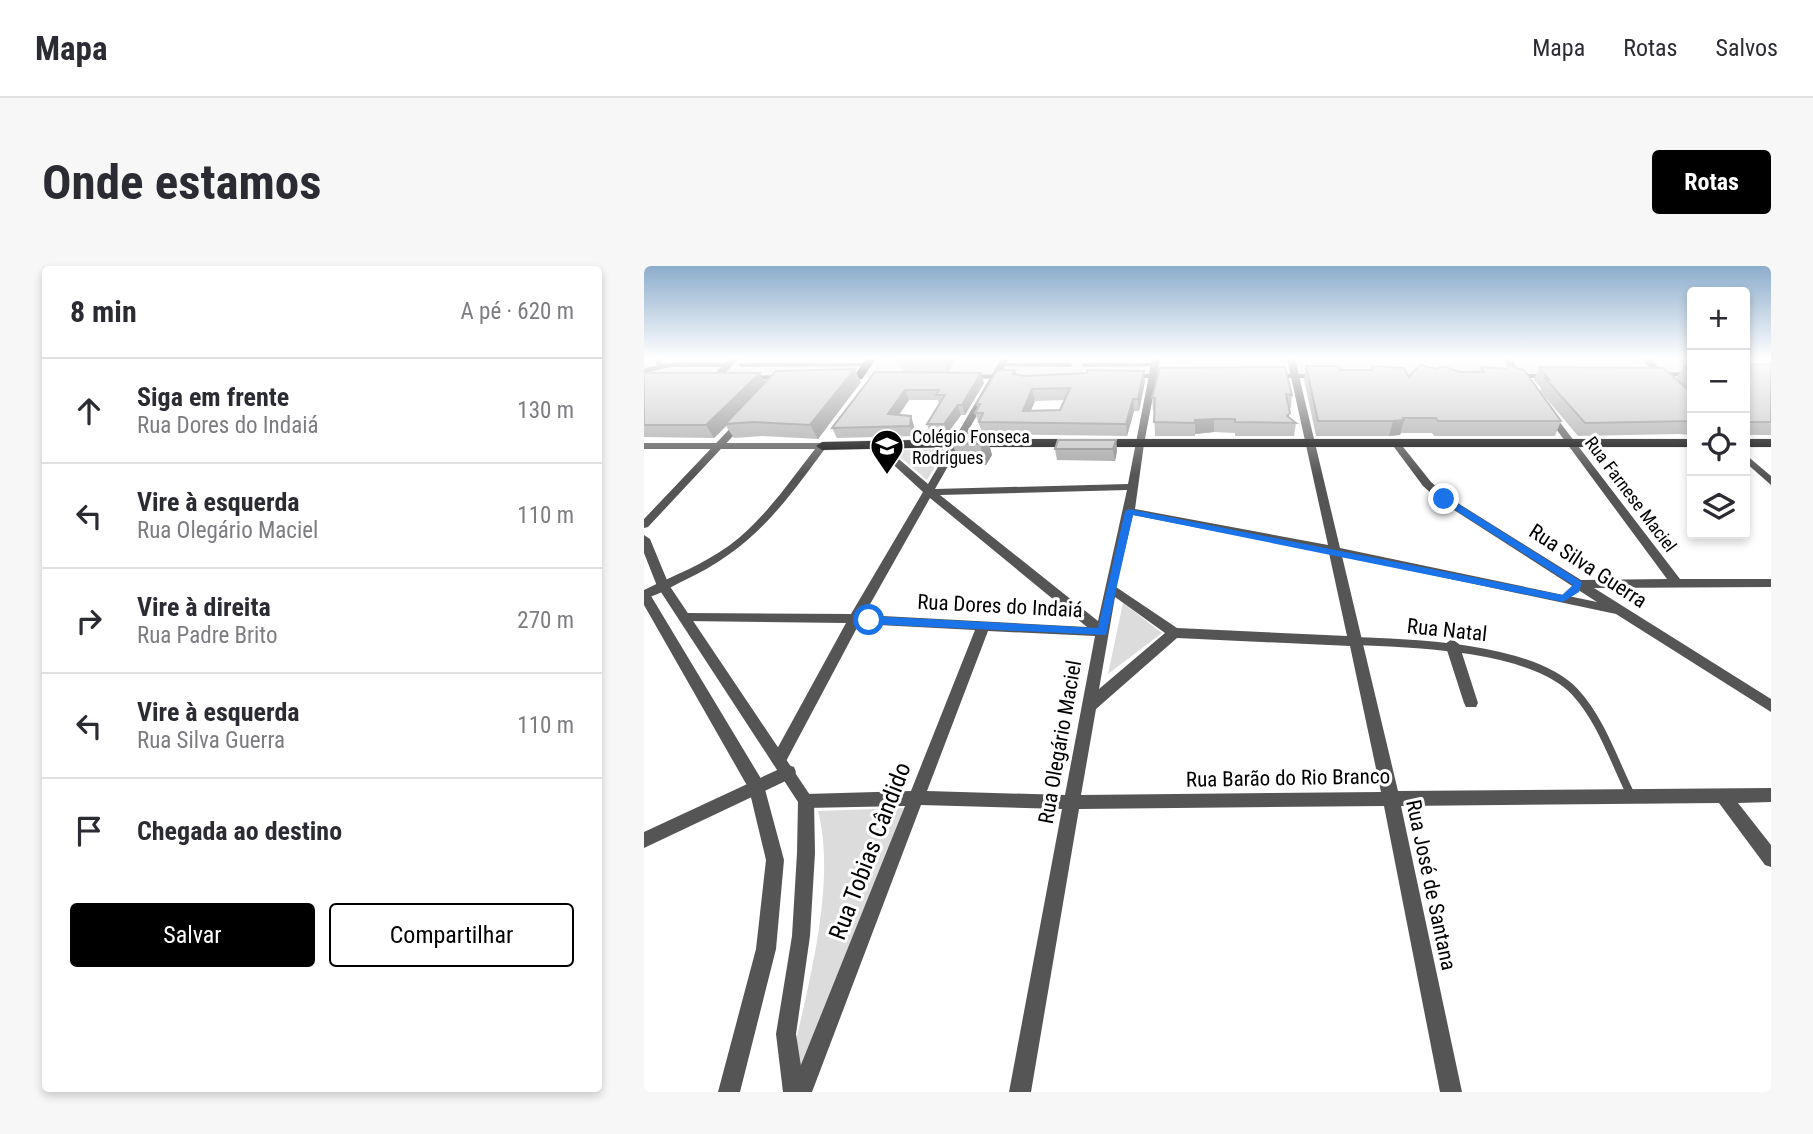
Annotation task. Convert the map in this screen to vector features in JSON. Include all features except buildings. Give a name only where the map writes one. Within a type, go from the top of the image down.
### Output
[{"type":"main road","points":[[822,446],[834,430]]},
{"type":"main road","points":[[822,446],[957,443],[1687,443]]},
{"type":"main road","points":[[1750,443],[1771,443]]},
{"type":"street","points":[[644,840],[757,787],[784,766],[855,619],[982,398]]},
{"type":"street","name":"Rua Olegário Maciel","points":[[1020,1092],[1110,588],[1129,511],[1148,398]]},
{"type":"street","name":"Rua José de Santana","points":[[1301,398],[1333,550],[1391,798],[1451,1092]]},
{"type":"street","name":"Rua Farnese Maciel","points":[[1544,408],[1676,583]]},
{"type":"street","points":[[644,525],[749,413]]},
{"type":"street","points":[[877,445],[930,492],[1102,632]]},
{"type":"street","name":"Rua Silva Guerra","points":[[1397,445],[1434,492],[1615,610],[1771,706]]},
{"type":"street","points":[[644,446],[822,446]]},
{"type":"street","points":[[729,1092],[766,949],[775,860],[757,787],[644,595],[741,542],[763,521],[822,446]]},
{"type":"street","points":[[1750,462],[1771,482]]},
{"type":"street","points":[[930,492],[1133,487]]},
{"type":"street","points":[[1129,511],[1333,550],[1615,610]]},
{"type":"street","points":[[644,539],[663,586],[806,801],[801,936],[786,1034],[794,1092]]},
{"type":"street","points":[[1563,599],[1578,584],[1771,583]]},
{"type":"street","name":"Rua Dores do Indaiá","points":[[1110,588],[1174,633]]},
{"type":"street","name":"Rua Dores do Indaiá","points":[[685,617],[855,619],[1102,632]]},
{"type":"street","name":"Rua Tobias Cândido","points":[[801,1092],[983,627]]},
{"type":"street","points":[[1090,705],[1174,633],[1355,641]]},
{"type":"street","points":[[1452,644],[1471,703]]},
{"type":"street","points":[[1723,795],[1771,859]]},
{"type":"street","name":"Rua Barão do Rio Branco","points":[[806,801],[917,798],[1072,802],[1771,795]]},
{"type":"lane","name":"Rua Natal","points":[[1355,641],[1452,644],[1500,654],[1545,672],[1564,683],[1587,708],[1631,796]]},
{"type":"shaded area","points":[[946,449],[927,480],[892,450]]},
{"type":"shaded area","points":[[1123,603],[1162,633],[1108,674]]},
{"type":"shaded area","points":[[904,808],[802,1080],[787,1080],[810,980],[821,909],[823,842],[818,811]]},
{"type":"place","name":"Colégio Fonseca Rodrigues","points":[[887,476]]},
{"type":"route","points":[[869,620],[1102,632],[1129,511],[1333,550],[1563,599],[1575,590],[1578,584],[1444,499]]}]
